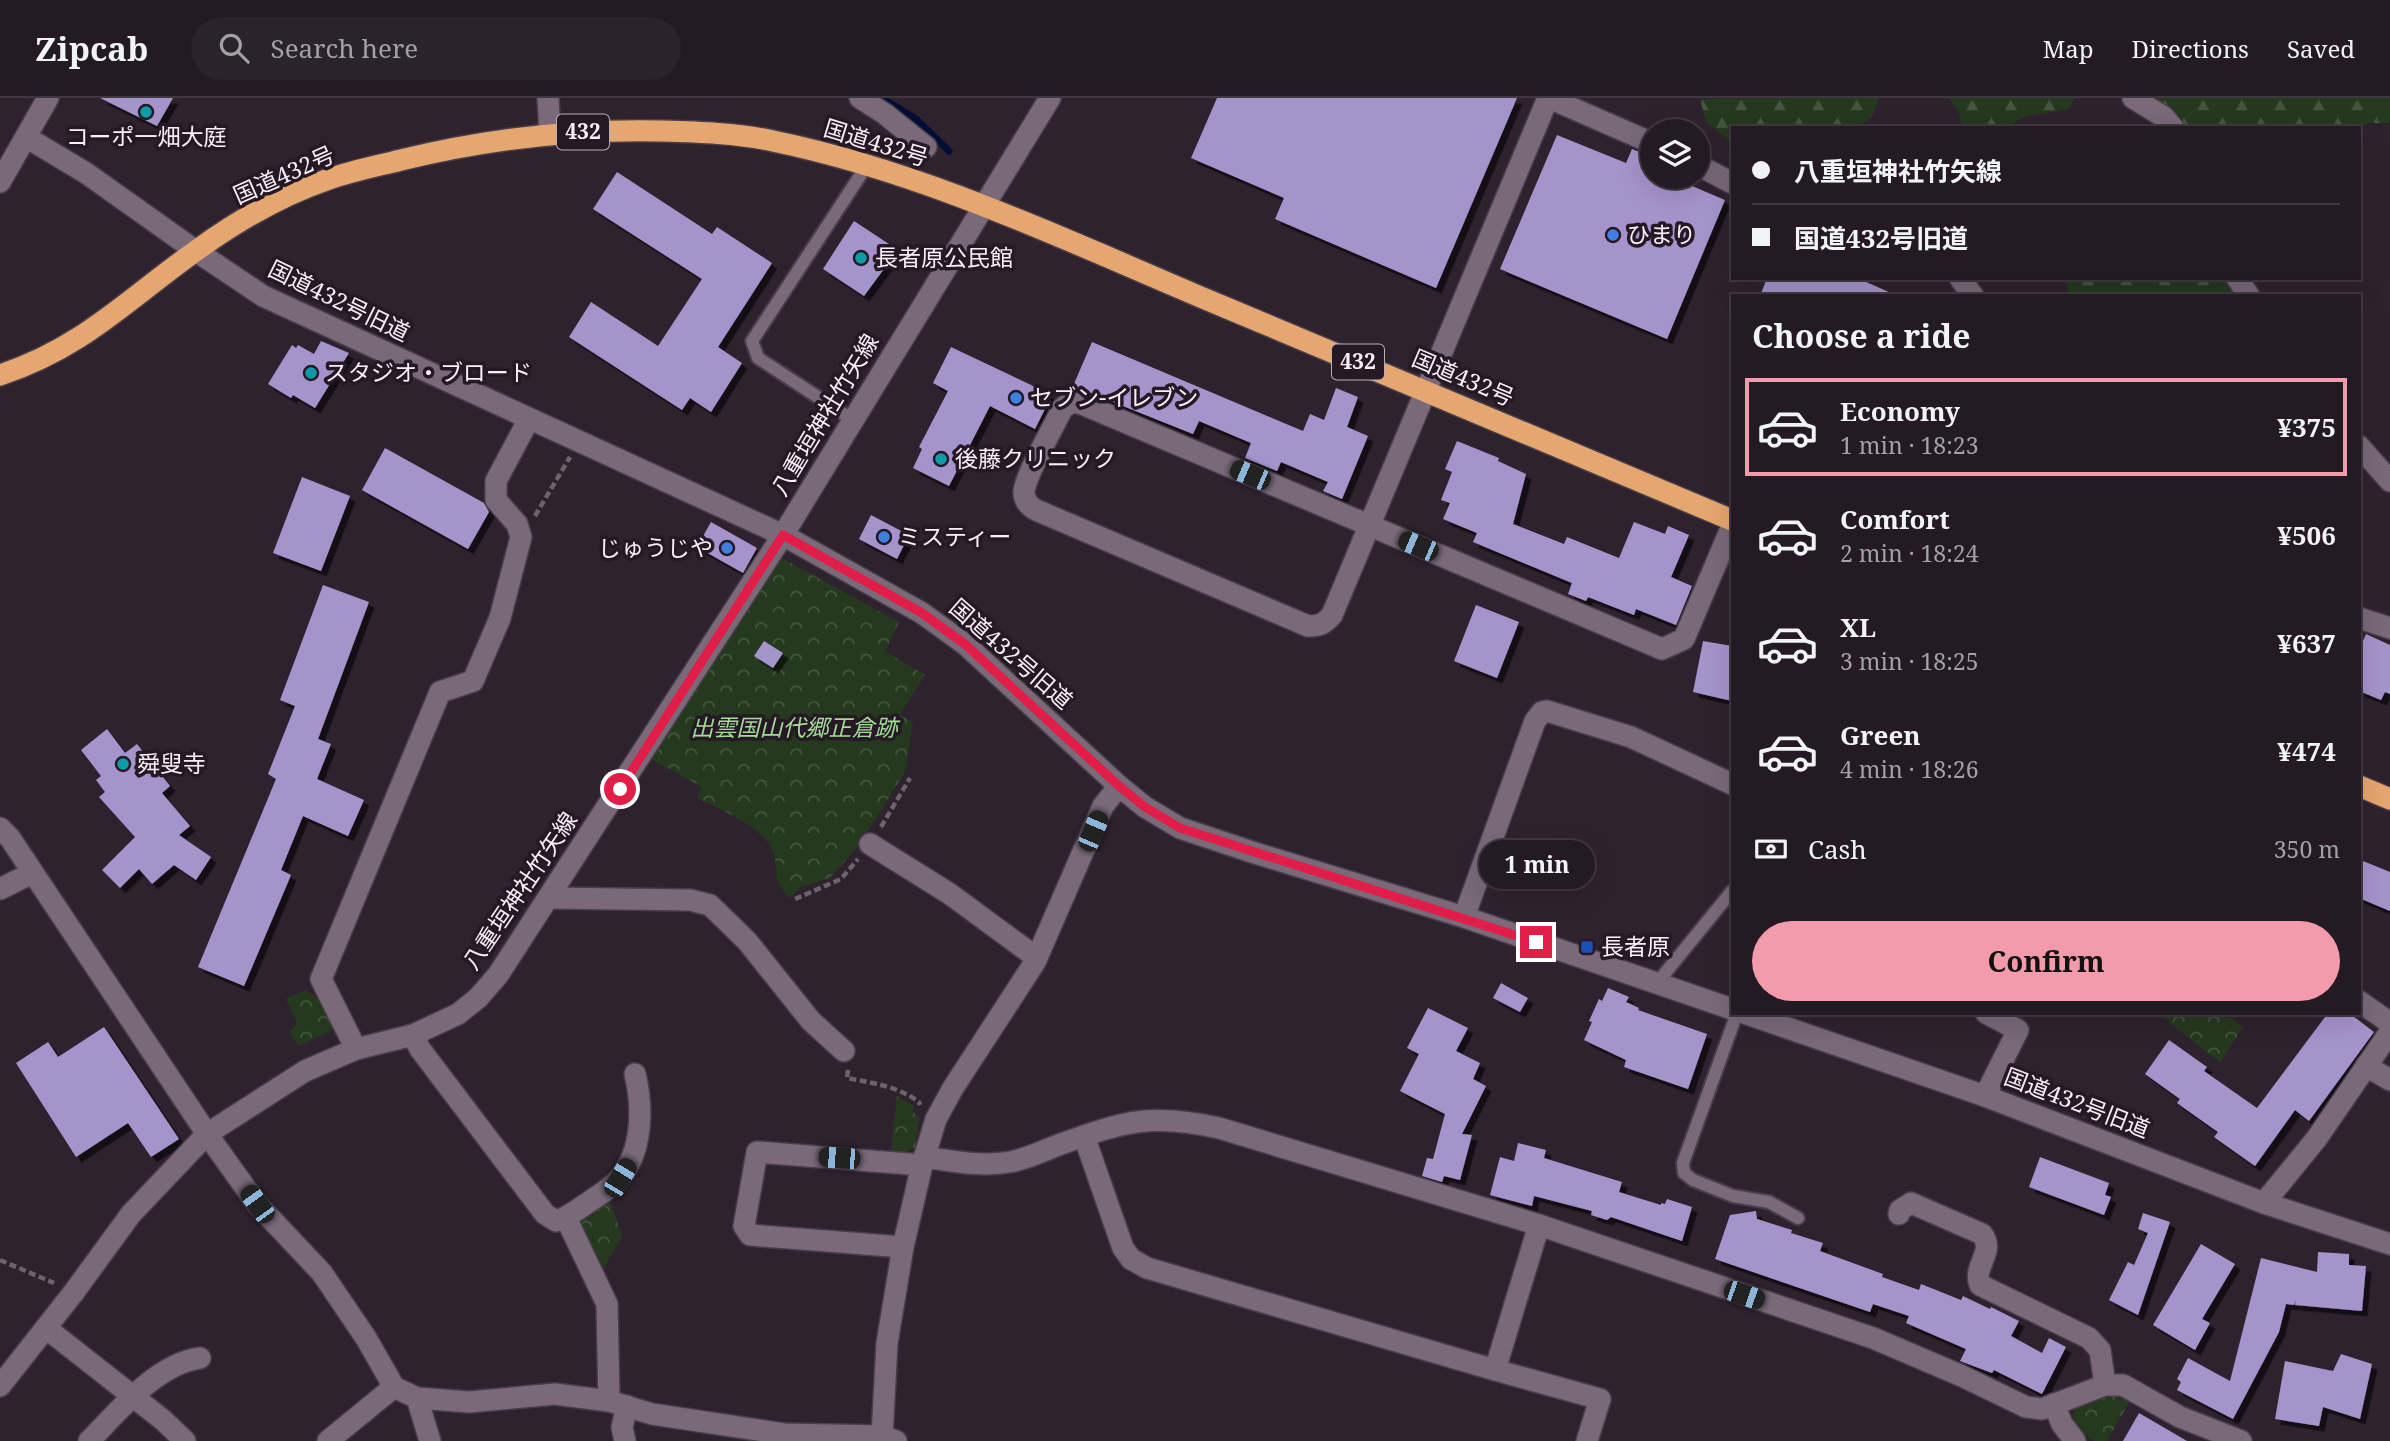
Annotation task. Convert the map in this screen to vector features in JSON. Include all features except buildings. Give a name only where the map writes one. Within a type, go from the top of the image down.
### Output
[{"type":"highway","name":"国道432号","points":[[0,374],[22,368],[97,328],[196,251],[254,213],[327,180],[446,150],[527,136],[611,130],[698,131],[769,140],[867,165],[983,206],[1731,520]]},
{"type":"highway","points":[[2361,787],[2390,799]]},
{"type":"street","points":[[0,182],[48,98]]},
{"type":"street","points":[[548,98],[550,134]]},
{"type":"street","points":[[860,98],[926,147]]},
{"type":"street","name":"八重垣神社竹矢線","points":[[0,1386],[131,1214],[207,1134],[304,1071],[356,1049],[413,1035],[458,1014],[478,998],[498,975],[783,535],[1050,98]]},
{"type":"street","points":[[1640,139],[1549,98],[1426,390],[1369,526],[1332,615],[1325,623],[1308,626],[1036,510],[1030,507],[1025,499],[1026,484],[1062,408],[1077,402],[1369,526],[1662,649],[1684,639],[1731,528]]},
{"type":"street","points":[[2133,98],[2164,117],[2171,126]]},
{"type":"street","name":"国道432号旧道","points":[[26,137],[86,173],[263,296],[783,535],[922,613],[966,645],[1119,786],[1145,807],[1180,828],[1464,917],[1731,1009]]},
{"type":"street","points":[[1710,171],[1731,182]]},
{"type":"street","points":[[356,1049],[321,979],[440,692],[472,681],[500,618],[521,537],[517,524],[496,500],[496,481],[529,419]]},
{"type":"street","points":[[2361,448],[2390,481]]},
{"type":"street","points":[[2361,619],[2390,628]]},
{"type":"street","points":[[1464,917],[1535,721],[1542,712],[1547,711],[1631,737],[1731,784]]},
{"type":"street","points":[[0,828],[10,838],[207,1134],[257,1204],[322,1273],[366,1338],[394,1387],[417,1398],[469,1402],[555,1394],[618,1404],[652,1414],[784,1434],[889,1438],[887,1343],[903,1247],[923,1161],[936,1119],[1037,958],[1103,806],[1119,786]]},
{"type":"street","points":[[870,844],[950,894],[1037,958]]},
{"type":"street","points":[[0,889],[32,873]]},
{"type":"street","points":[[549,898],[690,900],[710,905],[747,941],[811,1021],[844,1051]]},
{"type":"street","points":[[2361,1002],[2390,1023]]},
{"type":"street","name":"国道432号旧道","points":[[1750,1015],[1985,1096],[2264,1203],[2390,1244]]},
{"type":"street","points":[[1985,1096],[2018,1030],[1990,1015]]},
{"type":"street","points":[[2264,1203],[2317,1138],[2390,1032]]},
{"type":"street","points":[[413,1035],[420,1049],[545,1214],[556,1221],[566,1218],[608,1189],[620,1178],[630,1161],[641,1122],[641,1098],[635,1074]]},
{"type":"street","points":[[2366,1066],[2390,1080]]},
{"type":"street","points":[[903,1247],[750,1235],[744,1226],[757,1152],[984,1166],[1014,1161],[1131,1121],[1173,1119],[1194,1122],[1539,1225],[1872,1338],[1962,1376],[2026,1407],[2042,1409],[2062,1428],[2105,1385],[2123,1385],[2190,1422],[2241,1441]]},
{"type":"street","points":[[1084,1136],[1123,1248],[1131,1259],[1147,1268],[1600,1399],[1587,1441]]},
{"type":"street","points":[[1899,1214],[1900,1210],[1912,1203],[1982,1234],[1988,1248],[1978,1270],[1980,1285],[2089,1338],[2100,1350],[2105,1385]]},
{"type":"street","points":[[566,1218],[607,1304],[618,1404],[625,1441]]},
{"type":"street","points":[[1495,1370],[1539,1225]]},
{"type":"street","points":[[46,1328],[185,1441]]},
{"type":"street","points":[[89,1441],[132,1396],[174,1367],[190,1359],[200,1358]]},
{"type":"street","points":[[328,1441],[394,1387]]},
{"type":"street","points":[[417,1398],[430,1441]]},
{"type":"lane","points":[[853,420],[758,358],[752,341],[867,165]]},
{"type":"lane","points":[[1657,983],[1731,892]]},
{"type":"lane","points":[[1736,1015],[1683,1163],[1684,1173],[1693,1180],[1733,1196],[1769,1202],[1798,1218]]},
{"type":"path","points":[[519,530],[532,522],[579,442]]},
{"type":"path","points":[[844,1051],[847,1078],[890,1087],[913,1097],[919,1101],[922,1110],[936,1119]]},
{"type":"path","points":[[0,1260],[74,1292]]},
{"type":"green space","points":[[1879,98],[1872,117],[1859,126],[1731,126],[1731,142],[1710,125],[1710,119],[1705,119],[1700,99]]},
{"type":"green space","points":[[1949,98],[2075,98],[2069,109],[2024,118],[2011,126],[1962,126],[1959,113]]},
{"type":"green space","points":[[2156,98],[2390,98],[2390,123],[2358,126],[2185,126]]},
{"type":"green space","points":[[2065,280],[2225,280],[2233,294],[2069,294]]},
{"type":"green space","name":"出雲国山代郷正倉跡","points":[[780,557],[899,622],[885,651],[925,675],[900,715],[913,722],[905,772],[859,845],[830,878],[801,887],[790,898],[780,887],[774,854],[762,836],[741,820],[697,798],[702,787],[651,759]]},
{"type":"green space","points":[[306,990],[320,1000],[335,1029],[298,1046],[290,1032],[297,1023],[286,999]]},
{"type":"green space","points":[[2160,1015],[2227,1015],[2243,1027],[2220,1062]]},
{"type":"green space","points":[[897,1096],[914,1106],[914,1113],[920,1118],[915,1147],[904,1152],[891,1150]]},
{"type":"green space","points":[[603,1200],[611,1203],[622,1237],[602,1271],[581,1227],[585,1215]]},
{"type":"green space","points":[[2108,1395],[2120,1395],[2130,1401],[2107,1441],[2095,1441],[2077,1430],[2073,1414],[2078,1405]]},
{"type":"waterway","points":[[882,98],[916,119],[949,151]]},
{"type":"place","name":"コーポ一畑大庭","points":[[146,112]]},
{"type":"place","name":"ひまり","points":[[1613,235]]},
{"type":"place","name":"長者原公民館","points":[[861,258]]},
{"type":"place","name":"スタジオ・ブロード","points":[[311,373]]},
{"type":"place","name":"セブン-イレブン","points":[[1016,398]]},
{"type":"place","name":"後藤クリニック","points":[[941,459]]},
{"type":"place","name":"ミスティー","points":[[884,537]]},
{"type":"place","name":"じゅうじや","points":[[727,548]]},
{"type":"place","name":"舜叟寺","points":[[123,764]]},
{"type":"place","name":"長者原","points":[[1587,947]]},
{"type":"route","points":[[620,789],[783,535],[922,613],[966,645],[1119,786],[1145,807],[1180,828],[1536,942]]}]
